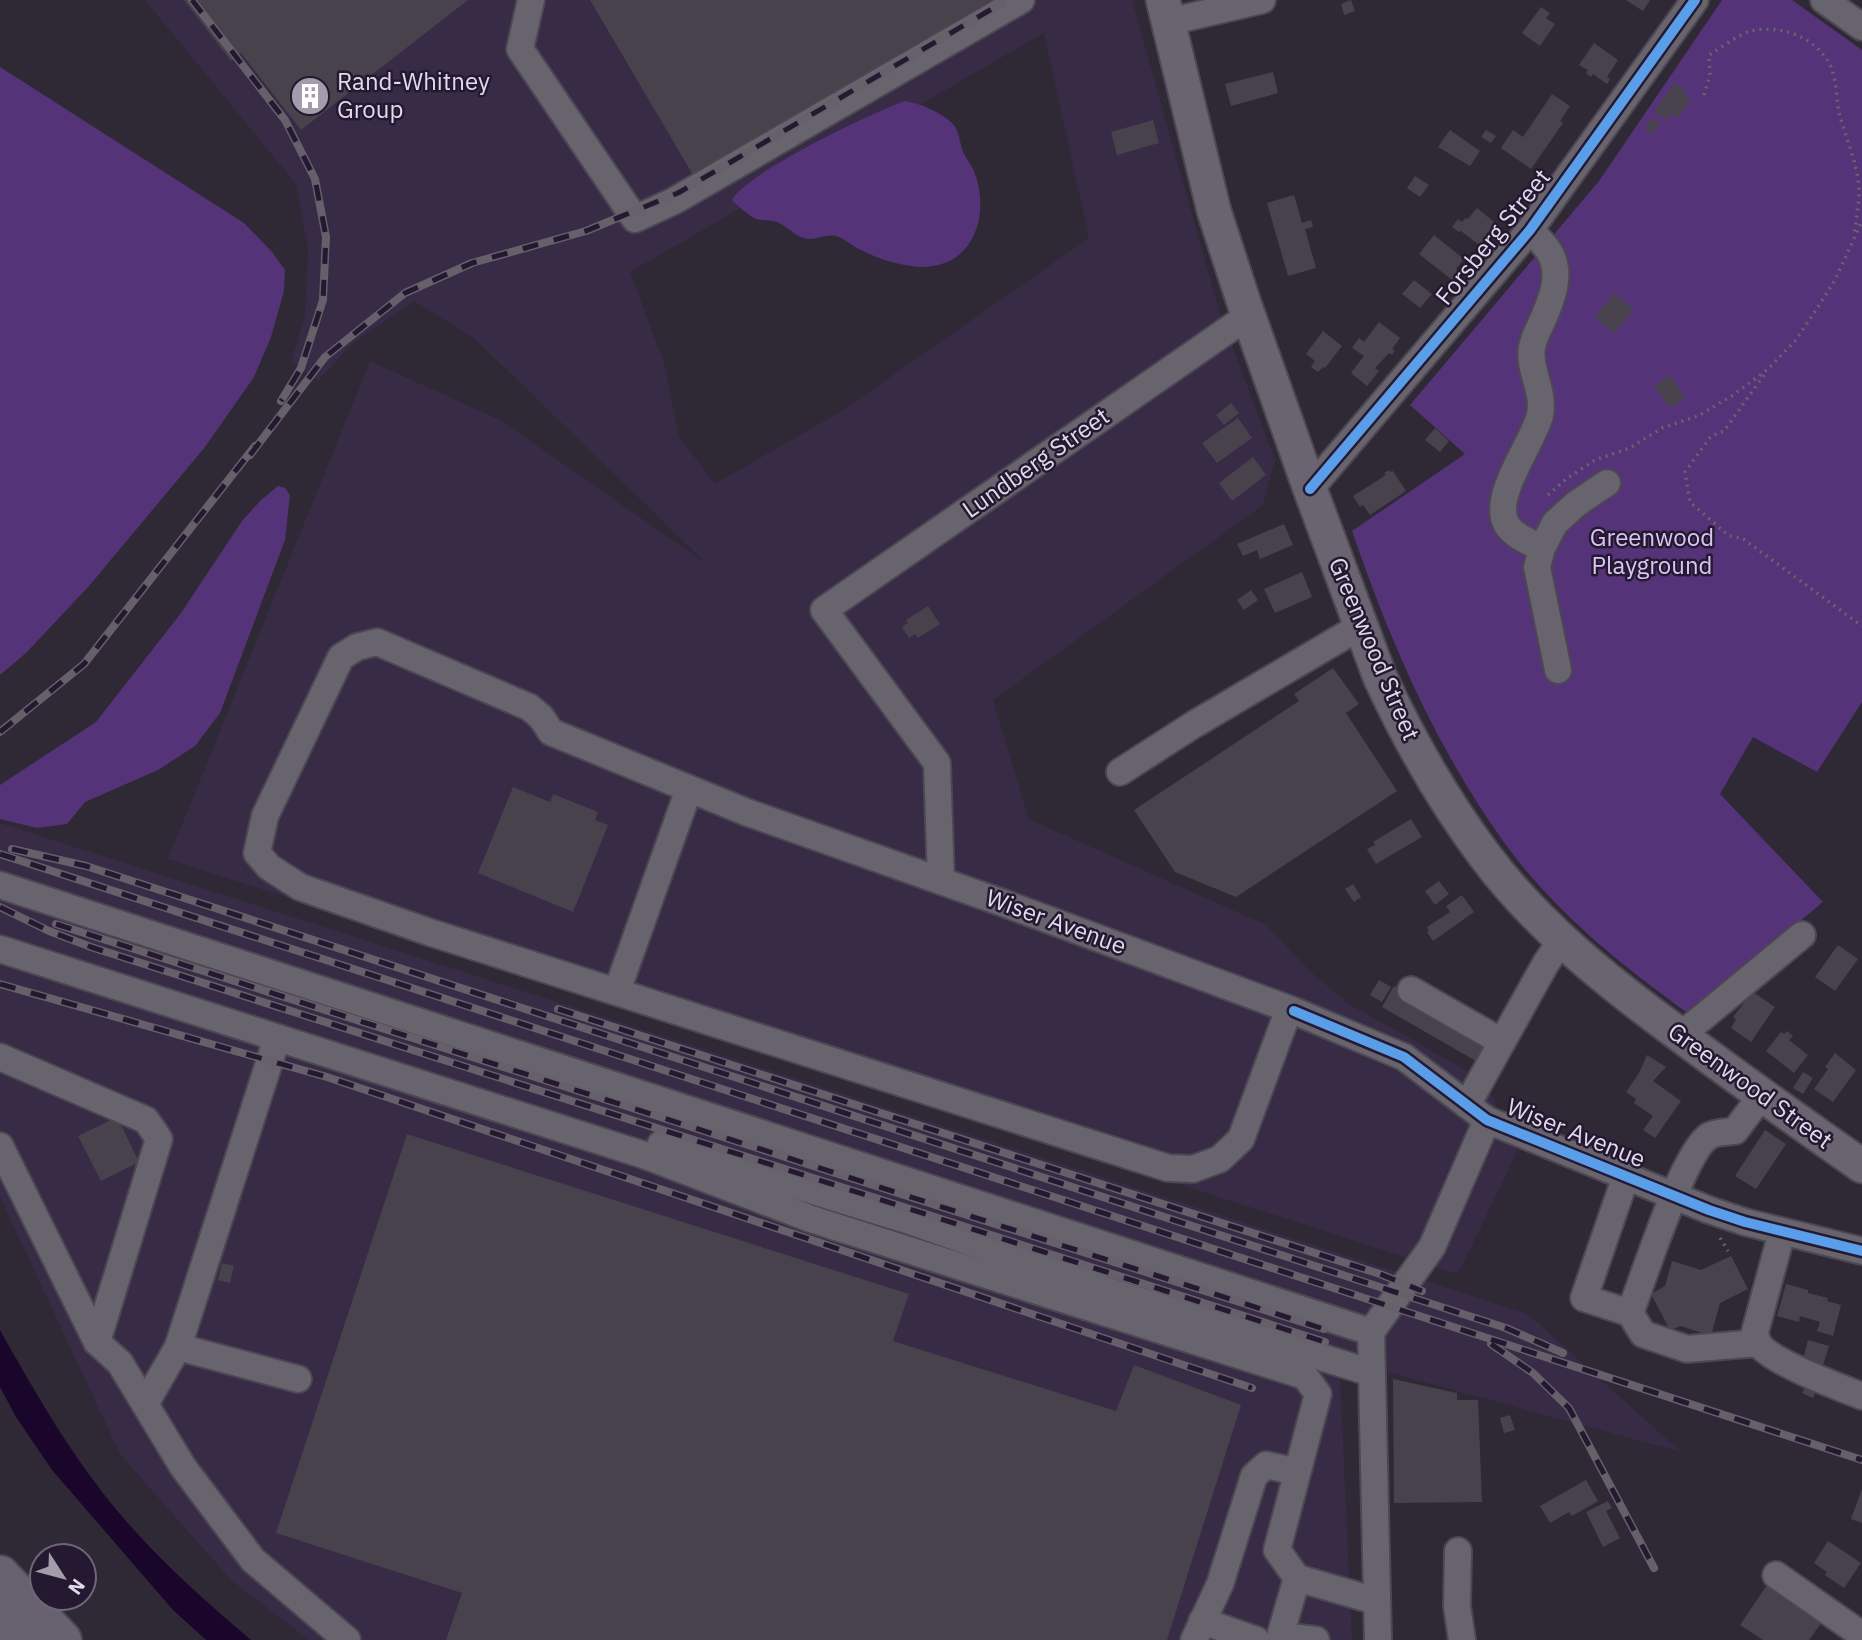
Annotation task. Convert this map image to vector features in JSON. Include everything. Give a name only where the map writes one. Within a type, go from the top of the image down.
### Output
[{"type":"highway","points":[[0,1575],[19,1622],[62,1640]]},
{"type":"highway","points":[[19,1622],[68,1640]]},
{"type":"main road","name":"Greenwood Street","points":[[1165,11],[1214,211],[1248,316],[1361,626],[1398,715],[1448,802],[1486,857],[1562,940],[1622,992],[1862,1166]]},
{"type":"street","points":[[531,0],[520,49],[635,219],[686,194],[1021,0]]},
{"type":"street","points":[[1165,11],[1262,0]]},
{"type":"street","name":"Forsberg Street","points":[[1310,489],[1530,230],[1695,0]]},
{"type":"street","points":[[1824,0],[1862,27]]},
{"type":"street","points":[[1530,230],[1551,254],[1555,271],[1554,295],[1532,344],[1531,357],[1540,390],[1541,413],[1533,437],[1509,482],[1503,507],[1506,523],[1517,535],[1542,548]]},
{"type":"street","name":"Lundberg Street","points":[[941,881],[937,763],[824,610],[1248,316]]},
{"type":"street","points":[[1558,670],[1537,567],[1542,548],[1555,523],[1576,504],[1607,483]]},
{"type":"street","points":[[1120,772],[1193,725],[1361,626]]},
{"type":"street","name":"Wiser Avenue","points":[[617,992],[300,887],[268,867],[257,853],[265,816],[341,657],[357,647],[377,642],[529,707],[541,717],[551,732],[689,789],[1291,1010],[1404,1057],[1477,1112],[1626,1176],[1745,1222],[1862,1251]]},
{"type":"street","points":[[689,789],[617,992],[1168,1168],[1194,1169],[1220,1159],[1241,1139],[1291,1010]]},
{"type":"street","points":[[0,885],[1371,1332]]},
{"type":"street","points":[[1680,1035],[1802,935]]},
{"type":"street","points":[[1378,1640],[1369,1342],[1371,1332],[1432,1247],[1502,1042],[1546,963],[1562,940]]},
{"type":"street","points":[[0,949],[644,1155],[811,1219],[1305,1376],[1318,1394],[1277,1550],[1297,1578],[1376,1601]]},
{"type":"street","points":[[1411,990],[1502,1042]]},
{"type":"street","points":[[145,1404],[178,1346],[277,1038]]},
{"type":"street","points":[[0,1057],[146,1121],[159,1139],[97,1342]]},
{"type":"street","points":[[388,1074],[397,1058],[709,1160],[907,1220],[1118,1294],[1372,1373]]},
{"type":"street","points":[[1630,1313],[1674,1195],[1698,1148],[1710,1135],[1735,1131],[1762,1095]]},
{"type":"street","points":[[0,1146],[97,1342],[120,1363],[183,1467],[253,1560],[347,1640]]},
{"type":"street","points":[[1626,1176],[1584,1297],[1630,1313],[1643,1334],[1687,1349],[1758,1343]]},
{"type":"street","points":[[1782,1232],[1755,1332],[1758,1343],[1769,1353],[1826,1383],[1862,1396]]},
{"type":"street","points":[[178,1346],[298,1379]]},
{"type":"street","points":[[1297,1472],[1266,1465],[1254,1476],[1220,1584],[1198,1631],[1272,1639],[1315,1640]]},
{"type":"street","points":[[1458,1551],[1457,1606],[1462,1640]]},
{"type":"street","points":[[1776,1575],[1862,1635],[1858,1640]]},
{"type":"street","points":[[1272,1639],[1297,1578]]},
{"type":"path","points":[[1704,95],[1710,75],[1709,55],[1749,32],[1768,29],[1787,31],[1822,53],[1831,66],[1839,111],[1860,189],[1854,236]]},
{"type":"path","points":[[1862,221],[1835,280],[1795,341],[1767,370],[1724,431],[1711,436],[1685,472],[1690,502],[1729,536],[1742,538],[1862,626]]},
{"type":"path","points":[[1548,495],[1595,460],[1630,447],[1662,428],[1698,416],[1767,370]]},
{"type":"shaded area","points":[[145,0],[1132,0],[1219,311],[1275,460],[1263,505],[993,700],[1029,819],[1266,925],[1312,973],[1349,1004],[1485,1081],[1517,1152],[1458,1274],[168,859],[370,361],[502,421],[708,565],[474,338],[414,301],[352,344],[318,381],[291,362],[305,315],[308,248],[296,184]],"holes":[[[1044,33],[1089,238],[843,410],[715,484],[679,437],[664,363],[630,272]]]},
{"type":"shaded area","points":[[0,823],[1528,1314],[1681,1452],[1310,1351],[0,936]]},
{"type":"shaded area","points":[[0,960],[1340,1375],[1352,1640],[309,1640],[231,1580],[120,1454],[0,1197]]},
{"type":"shaded area","points":[[0,1330],[70,1448],[120,1514],[183,1580],[251,1640],[206,1640],[173,1610],[52,1470],[16,1417],[0,1387]]},
{"type":"green space","name":"Greenwood Playground","points":[[1722,0],[1792,0],[1862,50],[1862,702],[1817,772],[1753,737],[1720,794],[1823,902],[1689,1014],[1639,977],[1568,916],[1525,870],[1506,845],[1458,771],[1417,694],[1382,614],[1352,531],[1465,454],[1410,405],[1599,181]]},
{"type":"green space","points":[[0,67],[244,223],[285,270],[284,291],[271,337],[254,377],[205,447],[89,586],[26,653],[0,675]]},
{"type":"green space","points":[[905,101],[930,109],[952,123],[974,171],[979,188],[979,221],[974,236],[954,259],[939,265],[920,267],[897,263],[865,252],[836,236],[810,239],[801,237],[777,222],[752,217],[732,200],[760,175],[784,160],[839,130]]},
{"type":"green space","points":[[278,486],[285,488],[290,495],[285,540],[220,713],[195,746],[158,770],[85,802],[67,824],[37,828],[0,819],[0,785],[96,722],[181,613],[242,521]]},
{"type":"building","name":"Rand-Whitney Group","points":[[184,0],[468,0],[301,130],[241,53],[231,61]]},
{"type":"building","points":[[590,0],[991,0],[693,175]]},
{"type":"building","points":[[1351,0],[1355,11],[1344,15],[1341,4]]},
{"type":"building","points":[[1626,0],[1650,0],[1643,11]]},
{"type":"building","points":[[1541,7],[1550,13],[1546,18],[1555,24],[1540,46],[1522,33]]},
{"type":"building","points":[[1594,43],[1618,60],[1607,77],[1610,79],[1607,84],[1593,74],[1591,77],[1586,73],[1588,70],[1579,65]]},
{"type":"building","points":[[1273,72],[1278,93],[1231,106],[1225,84]]},
{"type":"building","points":[[1674,83],[1687,92],[1684,95],[1691,100],[1678,118],[1672,113],[1666,121],[1654,112]]},
{"type":"building","points":[[1552,94],[1570,106],[1560,121],[1563,123],[1531,169],[1501,148],[1513,130],[1523,137]]},
{"type":"building","points":[[1652,118],[1660,124],[1653,134],[1645,128]]},
{"type":"building","points":[[1153,120],[1159,143],[1117,155],[1111,132]]},
{"type":"building","points":[[1450,130],[1480,151],[1470,166],[1438,147]]},
{"type":"building","points":[[1486,130],[1496,136],[1491,143],[1481,137]]},
{"type":"building","points":[[1415,176],[1429,185],[1420,197],[1407,188]]},
{"type":"building","points":[[1294,195],[1302,223],[1311,220],[1313,227],[1305,229],[1316,268],[1288,276],[1267,203]]},
{"type":"building","points":[[1477,208],[1500,227],[1483,248],[1452,227],[1458,219],[1462,222],[1468,219]]},
{"type":"building","points":[[1434,235],[1464,259],[1456,269],[1459,272],[1452,280],[1419,254]]},
{"type":"building","points":[[1414,280],[1432,294],[1420,308],[1402,294]]},
{"type":"building","points":[[1614,293],[1634,309],[1614,333],[1595,317]]},
{"type":"building","points":[[1379,322],[1400,338],[1392,349],[1395,350],[1392,355],[1389,353],[1375,368],[1379,371],[1367,386],[1351,373],[1364,356],[1352,348],[1359,338],[1364,342]]},
{"type":"building","points":[[1323,331],[1342,346],[1325,368],[1318,372],[1311,367],[1315,361],[1306,354]]},
{"type":"building","points":[[1670,375],[1685,397],[1670,408],[1654,386]]},
{"type":"building","points":[[1231,403],[1239,413],[1224,425],[1216,415]]},
{"type":"building","points":[[1238,418],[1252,438],[1217,463],[1202,443]]},
{"type":"building","points":[[1435,428],[1449,441],[1440,452],[1425,440]]},
{"type":"building","points":[[1253,457],[1266,475],[1232,501],[1219,483]]},
{"type":"building","points":[[1393,471],[1406,491],[1370,515],[1363,505],[1360,507],[1353,496],[1386,475],[1384,473]]},
{"type":"building","points":[[1284,524],[1293,545],[1260,559],[1257,550],[1243,556],[1237,544]]},
{"type":"building","points":[[1302,572],[1312,597],[1275,613],[1264,589]]},
{"type":"building","points":[[1251,590],[1258,600],[1244,610],[1237,600]]},
{"type":"building","points":[[928,606],[940,624],[918,638],[915,634],[909,638],[902,627],[908,623],[906,620]]},
{"type":"building","points":[[1333,668],[1359,704],[1346,713],[1397,791],[1236,897],[1175,872],[1134,810],[1299,701],[1294,694]]},
{"type":"building","points":[[513,787],[550,802],[553,794],[598,812],[595,820],[608,825],[573,912],[478,873]]},
{"type":"building","points":[[1411,819],[1422,837],[1376,864],[1367,849],[1375,845],[1373,842]]},
{"type":"building","points":[[1439,881],[1449,894],[1435,905],[1425,891]]},
{"type":"building","points":[[1353,884],[1361,897],[1354,902],[1345,889]]},
{"type":"building","points":[[1462,895],[1474,912],[1433,941],[1427,927],[1450,912],[1446,906]]},
{"type":"building","points":[[1838,945],[1858,959],[1835,991],[1815,977]]},
{"type":"building","points":[[1379,980],[1391,987],[1382,1002],[1370,995]]},
{"type":"building","points":[[1394,986],[1444,1014],[1486,1043],[1476,1061],[1382,1007]]},
{"type":"building","points":[[1753,992],[1775,1007],[1751,1042],[1731,1028],[1736,1019],[1733,1017]]},
{"type":"building","points":[[1787,1031],[1793,1036],[1789,1040],[1808,1055],[1794,1073],[1766,1051],[1781,1032],[1784,1034]]},
{"type":"building","points":[[1835,1053],[1856,1070],[1833,1102],[1814,1089]]},
{"type":"building","points":[[1647,1055],[1666,1067],[1653,1081],[1681,1101],[1655,1138],[1643,1130],[1653,1116],[1634,1103],[1636,1099],[1626,1092]]},
{"type":"building","points":[[1803,1072],[1813,1078],[1803,1094],[1793,1088]]},
{"type":"building","points":[[117,1117],[139,1162],[101,1181],[78,1136]]},
{"type":"building","points":[[1765,1130],[1786,1144],[1756,1189],[1735,1176]]},
{"type":"building","points":[[407,1134],[909,1294],[893,1341],[1116,1411],[1134,1365],[1241,1405],[1167,1640],[446,1640],[462,1593],[276,1533]]},
{"type":"building","points":[[1731,1256],[1748,1289],[1720,1303],[1711,1336],[1681,1326],[1670,1330],[1651,1294],[1665,1286],[1672,1261],[1701,1270]]},
{"type":"building","points":[[222,1263],[234,1266],[230,1283],[218,1280]]},
{"type":"building","points":[[1786,1284],[1808,1290],[1808,1293],[1828,1298],[1827,1301],[1841,1305],[1833,1336],[1817,1331],[1820,1322],[1800,1316],[1799,1322],[1777,1316]]},
{"type":"building","points":[[1808,1340],[1829,1346],[1823,1365],[1803,1359]]},
{"type":"building","points":[[1393,1379],[1457,1393],[1457,1400],[1478,1400],[1482,1502],[1394,1503]]},
{"type":"building","points":[[1806,1384],[1817,1389],[1813,1398],[1802,1393]]},
{"type":"building","points":[[1510,1415],[1515,1430],[1504,1433],[1500,1418]]},
{"type":"building","points":[[1586,1480],[1598,1501],[1572,1516],[1569,1512],[1550,1523],[1540,1506]]},
{"type":"building","points":[[1862,1489],[1862,1523],[1851,1519]]},
{"type":"building","points":[[1608,1501],[1612,1508],[1606,1511],[1620,1538],[1603,1547],[1586,1512]]},
{"type":"building","points":[[1828,1541],[1861,1563],[1844,1588],[1825,1575],[1827,1572],[1814,1563]]},
{"type":"building","points":[[1769,1582],[1824,1619],[1809,1640],[1763,1640],[1740,1625]]},
{"type":"railway","points":[[192,0],[285,120],[315,179],[326,237],[323,300],[301,368],[281,401]]},
{"type":"railway","points":[[250,455],[325,357],[405,293],[472,263],[586,231],[678,193],[1002,3]]},
{"type":"railway","points":[[0,732],[84,664],[255,446]]},
{"type":"railway","points":[[12,849],[86,866],[1506,1328],[1563,1353]]},
{"type":"railway","points":[[0,854],[1862,1460]]},
{"type":"railway","points":[[0,907],[49,931],[91,947],[1325,1342]]},
{"type":"railway","points":[[56,924],[1324,1329]]},
{"type":"railway","points":[[0,984],[327,1077],[1252,1388]]},
{"type":"railway","points":[[558,1009],[1380,1274],[1422,1291]]},
{"type":"railway","points":[[1491,1344],[1533,1373],[1569,1408],[1654,1568]]},
{"type":"cycle path","points":[[1310,489],[1530,230],[1695,0]]},
{"type":"cycle path","points":[[1294,1011],[1404,1057],[1487,1120],[1709,1210],[1745,1222],[1862,1251]]},
{"type":"place","name":"Rand-Whitney Group","points":[[310,96]]}]
